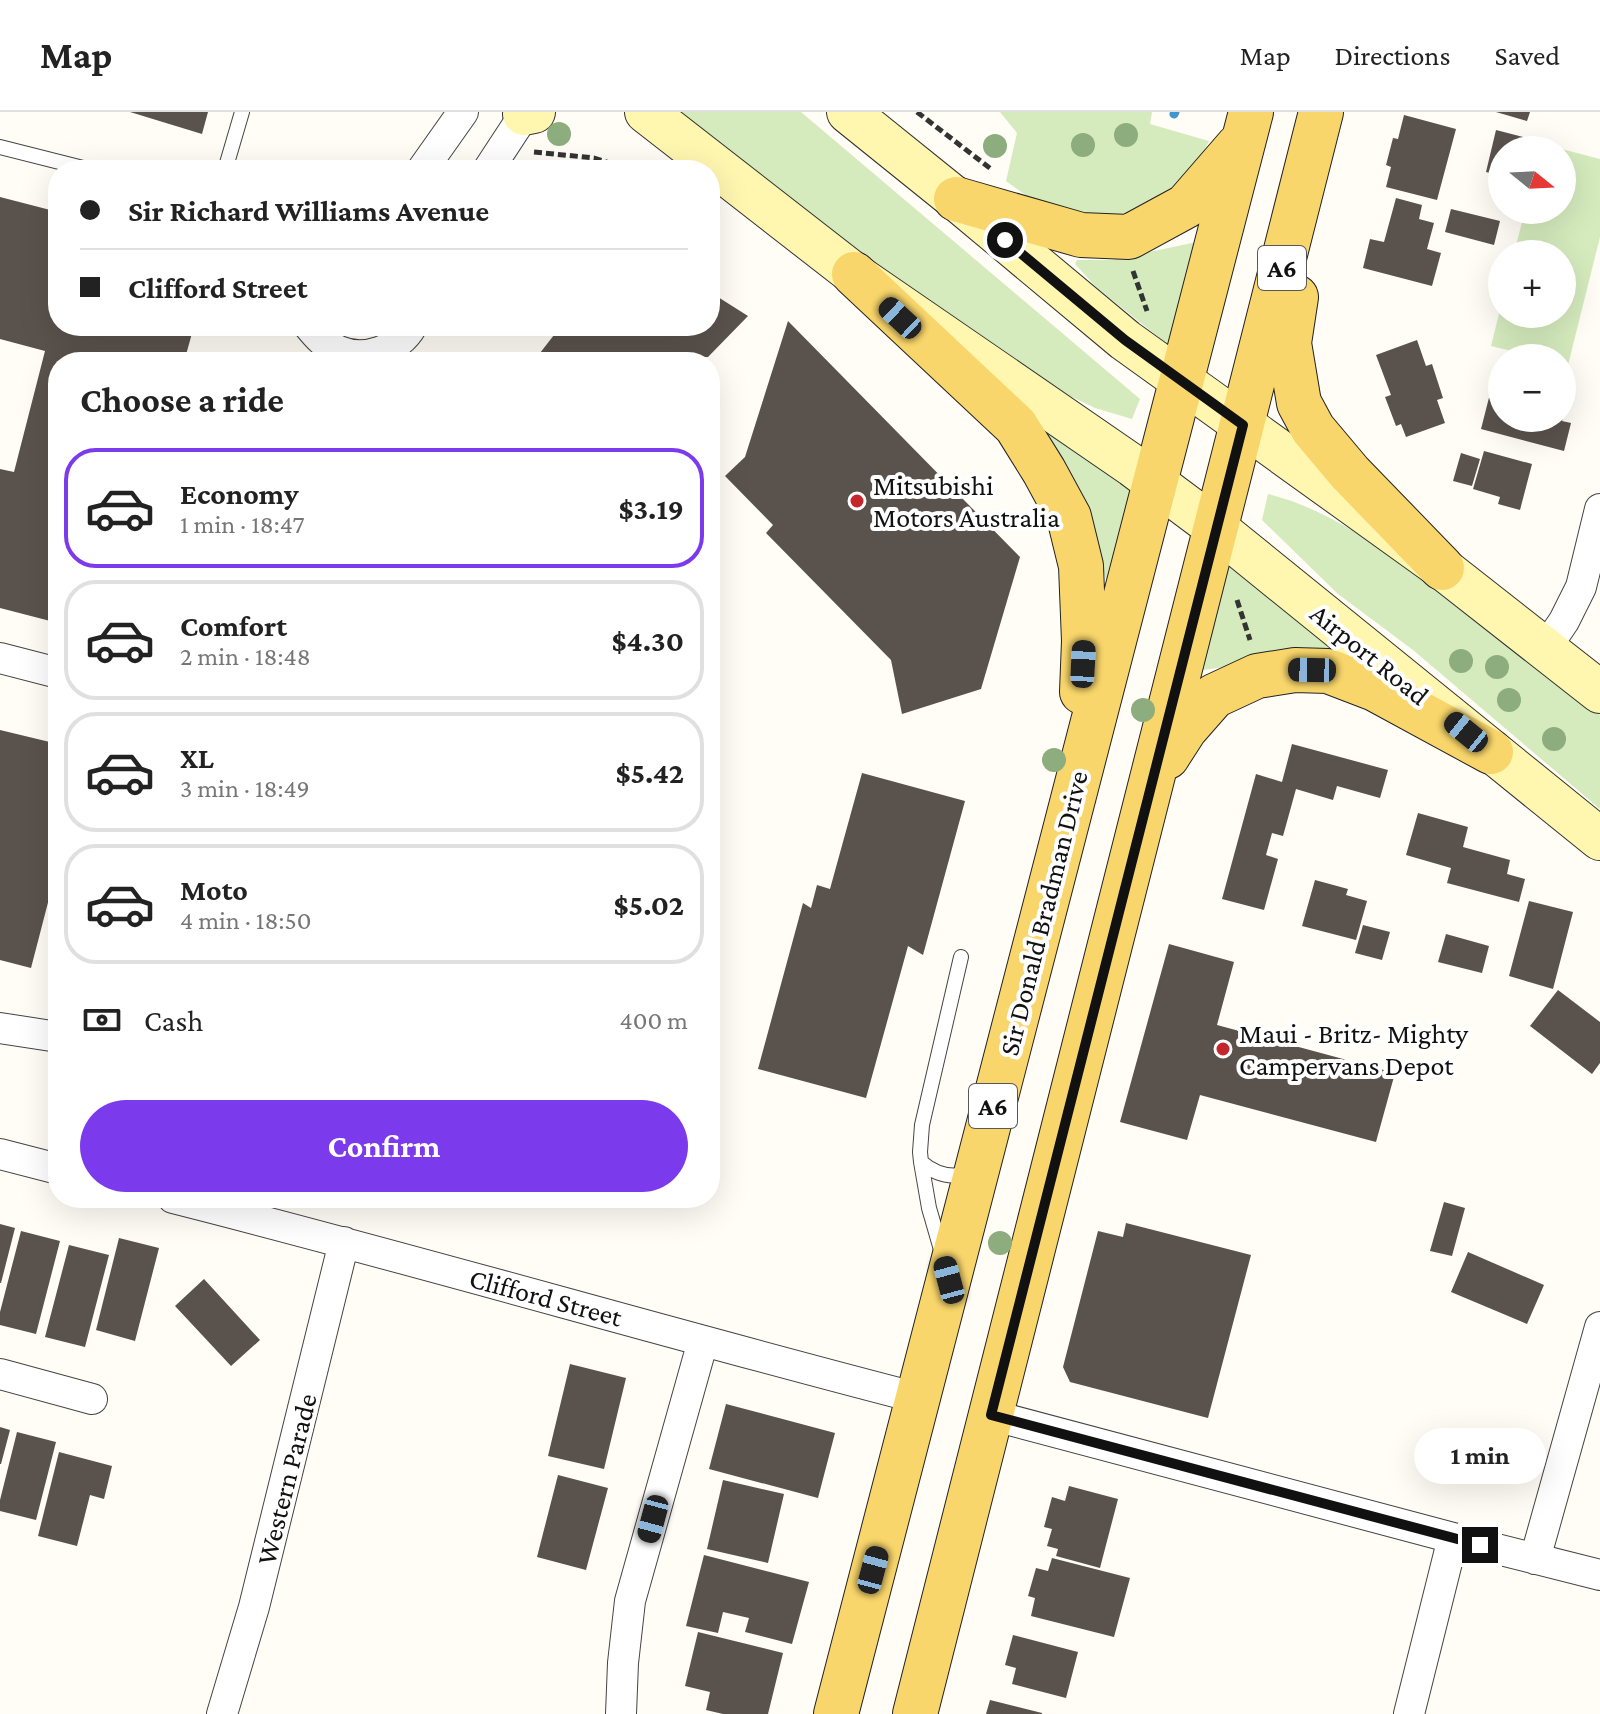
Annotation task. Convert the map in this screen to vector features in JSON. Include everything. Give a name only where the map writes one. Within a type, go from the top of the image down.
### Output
[{"type":"main road","points":[[612,112],[697,152]]},
{"type":"main road","points":[[646,112],[697,152]]},
{"type":"main road","points":[[848,112],[1125,340],[1442,568],[1600,692]]},
{"type":"main road","points":[[1321,112],[1289,343],[1299,403],[1313,429],[1350,473],[1442,568]]},
{"type":"main road","name":"A6","points":[[915,1714],[1321,112]]},
{"type":"main road","points":[[956,199],[1081,235],[1129,237],[1186,206],[1248,126]]},
{"type":"main road","name":"Sir Donald Bradman Drive","points":[[836,1714],[1248,126]]},
{"type":"main road","name":"Airport Road","points":[[697,152],[707,160]]},
{"type":"main road","name":"Airport Road","points":[[720,170],[854,274],[1155,482],[1216,528],[1600,839]]},
{"type":"main road","points":[[854,274],[1016,426],[1069,517],[1081,566],[1084,641],[1081,709],[1068,814]]},
{"type":"main road","points":[[1153,779],[1185,729],[1214,696],[1257,676],[1295,670],[1328,671],[1375,689],[1491,752]]},
{"type":"street","points":[[429,160],[463,112]]},
{"type":"street","points":[[496,160],[527,122]]},
{"type":"street","points":[[380,352],[405,336]]},
{"type":"street","points":[[312,343],[344,352]]},
{"type":"street","points":[[1545,649],[1581,587],[1600,509]]},
{"type":"street","points":[[0,658],[48,670]]},
{"type":"street","points":[[0,1028],[48,1035]]},
{"type":"street","points":[[0,1154],[48,1166]]},
{"type":"street","name":"Clifford Street","points":[[212,1208],[918,1398]]},
{"type":"street","name":"Western Parade","points":[[222,1714],[254,1607],[344,1242]]},
{"type":"street","points":[[1535,1559],[1600,1327]]},
{"type":"street","points":[[621,1714],[630,1601],[703,1341]]},
{"type":"street","points":[[0,1374],[92,1399]]},
{"type":"street","points":[[991,1415],[1600,1575]]},
{"type":"street","points":[[1409,1714],[1453,1538]]},
{"type":"lane","points":[[228,160],[242,112]]},
{"type":"lane","points":[[0,147],[51,160]]},
{"type":"lane","points":[[949,1280],[929,1208],[920,1152],[922,1125],[961,957]]},
{"type":"lane","points":[[921,1162],[930,1170],[953,1177],[977,1168]]},
{"type":"path","points":[[917,112],[995,172]]},
{"type":"path","points":[[527,122],[600,160]]},
{"type":"path","points":[[1129,259],[1150,322]]},
{"type":"path","points":[[1236,596],[1255,655],[1257,676]]},
{"type":"green space","points":[[669,112],[801,112],[1140,399],[1132,419],[1095,408],[1049,386],[791,205]]},
{"type":"green space","points":[[1000,112],[1152,112],[1150,124],[1209,141],[1195,169],[1178,188],[1124,216],[1049,212],[1006,181],[1017,133]]},
{"type":"green space","points":[[1576,153],[1600,159],[1600,237],[1573,344],[1492,344],[1496,328],[1576,328],[1576,240],[1518,240],[1522,224],[1576,224]]},
{"type":"green space","points":[[1206,240],[1177,352],[1096,287],[1075,264],[1077,260],[1112,260]]},
{"type":"green space","points":[[992,376],[1141,497],[1111,590],[1091,527]]},
{"type":"green space","points":[[1268,494],[1315,510],[1378,547],[1600,715],[1600,809],[1413,650],[1338,594],[1262,520]]},
{"type":"green space","points":[[1231,560],[1345,651],[1197,671],[1224,563]]},
{"type":"building","points":[[130,112],[208,112],[202,134]]},
{"type":"building","points":[[1496,112],[1530,112],[1527,121]]},
{"type":"building","points":[[1404,115],[1456,129],[1437,200],[1386,187],[1391,167],[1386,165],[1393,138],[1398,139]]},
{"type":"building","points":[[1496,130],[1519,136],[1495,136]]},
{"type":"building","points":[[0,197],[48,209],[48,336],[191,336],[187,352],[48,352],[48,620],[0,608],[0,469],[14,472],[45,351],[0,339]]},
{"type":"building","points":[[1396,198],[1422,205],[1419,219],[1434,223],[1427,249],[1441,253],[1432,286],[1363,268],[1370,239],[1384,242]]},
{"type":"building","points":[[1451,209],[1488,218],[1488,224],[1499,224],[1495,240],[1488,240],[1488,243],[1445,232]]},
{"type":"building","points":[[720,298],[748,316],[713,352],[541,352],[553,336],[720,336]]},
{"type":"building","name":"Mitsubishi Motors Australia","points":[[788,321],[1020,557],[981,689],[902,714],[891,660],[766,533],[773,525],[725,476],[745,457]]},
{"type":"building","points":[[1417,340],[1426,366],[1432,364],[1443,398],[1437,400],[1445,423],[1406,437],[1401,424],[1396,426],[1385,397],[1391,395],[1376,355]]},
{"type":"building","points":[[1488,402],[1488,431],[1481,429]]},
{"type":"building","points":[[1492,432],[1569,432],[1564,451]]},
{"type":"building","points":[[1484,451],[1532,464],[1520,510],[1498,504],[1500,497],[1473,489]]},
{"type":"building","points":[[1461,453],[1480,459],[1472,486],[1453,481]]},
{"type":"building","points":[[0,730],[48,742],[48,903],[31,968],[0,960]]},
{"type":"building","points":[[1292,744],[1388,770],[1380,798],[1337,786],[1333,800],[1296,789],[1283,836],[1272,833],[1266,855],[1278,859],[1264,910],[1222,899],[1256,774],[1282,782]]},
{"type":"building","points":[[862,773],[965,801],[923,955],[908,946],[866,1098],[758,1069],[803,903],[811,908],[817,885],[830,889]]},
{"type":"building","points":[[1418,813],[1468,827],[1463,847],[1510,860],[1507,874],[1525,879],[1519,902],[1447,883],[1451,868],[1406,855]]},
{"type":"building","points":[[1315,880],[1348,889],[1346,895],[1367,901],[1356,940],[1302,926]]},
{"type":"building","points":[[1529,901],[1573,912],[1553,989],[1509,976]]},
{"type":"building","points":[[1363,925],[1390,932],[1382,960],[1355,953]]},
{"type":"building","points":[[1446,934],[1489,946],[1482,973],[1438,962]]},
{"type":"building","name":"Maui - Britz- Mighty Campervans Depot","points":[[1169,944],[1234,962],[1217,1025],[1395,1073],[1376,1142],[1200,1095],[1187,1140],[1120,1122]]},
{"type":"building","points":[[1558,990],[1600,1022],[1600,1063],[1592,1074],[1530,1026]]},
{"type":"building","points":[[1444,1202],[1465,1208],[1452,1256],[1430,1251]]},
{"type":"building","points":[[1126,1223],[1251,1255],[1208,1418],[1070,1382],[1063,1367],[1098,1231],[1123,1237]]},
{"type":"building","points":[[0,1224],[15,1228],[1,1283],[0,1283]]},
{"type":"building","points":[[21,1231],[60,1241],[36,1334],[0,1325],[0,1312]]},
{"type":"building","points":[[119,1238],[159,1248],[135,1341],[96,1330]]},
{"type":"building","points":[[69,1245],[109,1255],[85,1347],[45,1337]]},
{"type":"building","points":[[1468,1252],[1544,1285],[1527,1324],[1451,1292]]},
{"type":"building","points":[[204,1279],[260,1340],[231,1366],[175,1306]]},
{"type":"building","points":[[570,1364],[626,1378],[604,1469],[548,1456]]},
{"type":"building","points":[[726,1404],[835,1433],[818,1498],[709,1469]]},
{"type":"building","points":[[0,1427],[10,1430],[1,1464],[0,1464]]},
{"type":"building","points":[[17,1432],[56,1442],[36,1520],[0,1511]]},
{"type":"building","points":[[59,1452],[112,1466],[104,1499],[90,1495],[77,1546],[38,1536]]},
{"type":"building","points":[[558,1475],[608,1488],[586,1570],[537,1557]]},
{"type":"building","points":[[723,1480],[784,1494],[768,1563],[707,1549]]},
{"type":"building","points":[[1069,1486],[1118,1499],[1100,1568],[1056,1556],[1058,1549],[1047,1546],[1052,1529],[1044,1527],[1052,1497],[1065,1501]]},
{"type":"building","points":[[704,1555],[809,1582],[792,1644],[745,1632],[749,1618],[723,1612],[718,1633],[686,1626]]},
{"type":"building","points":[[1052,1558],[1130,1578],[1114,1637],[1031,1616],[1035,1598],[1028,1596],[1036,1568],[1048,1571]]},
{"type":"building","points":[[698,1632],[783,1653],[768,1714],[723,1714],[706,1710],[710,1692],[685,1686]]},
{"type":"building","points":[[1013,1635],[1078,1652],[1066,1698],[1012,1684],[1016,1668],[1005,1665]]},
{"type":"building","points":[[990,1700],[1042,1713],[1042,1714],[986,1714]]},
{"type":"place","name":"Mitsubishi Motors Australia","points":[[857,501]]},
{"type":"place","name":"Maui - Britz- Mighty Campervans Depot","points":[[1223,1049]]},
{"type":"route","points":[[1005,240],[1125,340],[1243,425],[991,1415],[1480,1545]]}]
